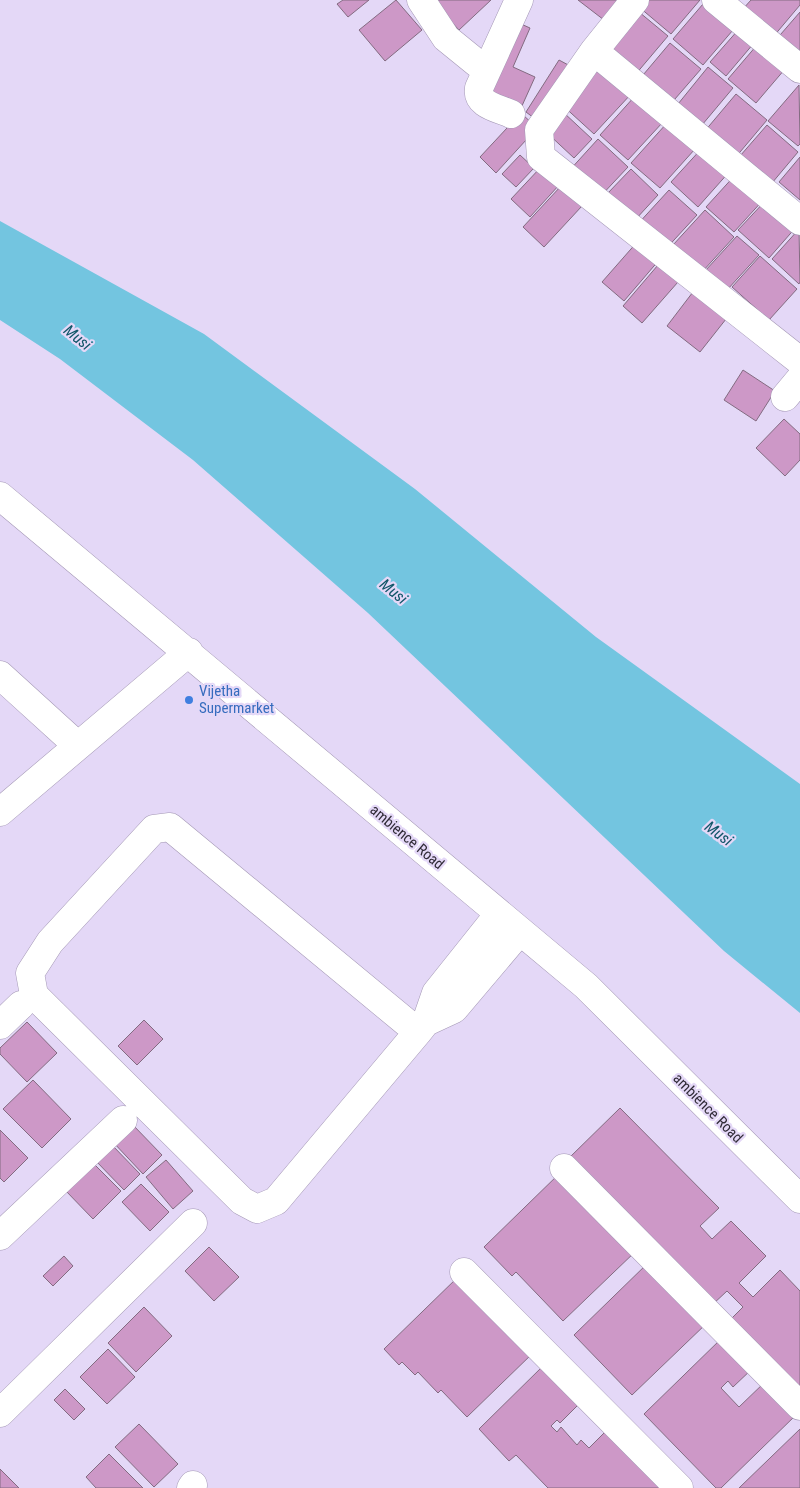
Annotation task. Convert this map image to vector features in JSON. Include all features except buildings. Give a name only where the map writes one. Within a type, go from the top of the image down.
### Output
[{"type":"street","points":[[421,0],[446,38],[478,64]]},
{"type":"street","points":[[511,114],[481,101],[478,95],[479,88],[519,0]]},
{"type":"street","points":[[635,0],[594,51],[539,130],[541,157],[800,361]]},
{"type":"street","points":[[716,0],[800,68]]},
{"type":"street","points":[[594,51],[800,221]]},
{"type":"street","name":"ambience Road","points":[[0,496],[189,652],[220,681],[586,986],[800,1199]]},
{"type":"street","points":[[0,812],[189,652]]},
{"type":"street","points":[[0,675],[77,745]]},
{"type":"street","points":[[422,1027],[170,827],[154,829],[50,942],[30,973],[34,995],[242,1201],[257,1209],[276,1202],[422,1027],[436,993],[499,914]]},
{"type":"street","points":[[422,1027],[454,1009],[520,932]]},
{"type":"street","points":[[0,1025],[21,1004]]},
{"type":"street","points":[[0,1236],[123,1120]]},
{"type":"street","points":[[564,1168],[800,1406]]},
{"type":"street","points":[[0,1413],[193,1223]]},
{"type":"street","points":[[464,1272],[679,1488]]},
{"type":"water","name":"Musi","points":[[0,221],[204,334],[415,489],[596,637],[800,784],[800,1013],[724,951],[368,613],[193,460],[60,359],[0,320]]},
{"type":"place","name":"Vijetha Supermarket","points":[[189,700]]}]
